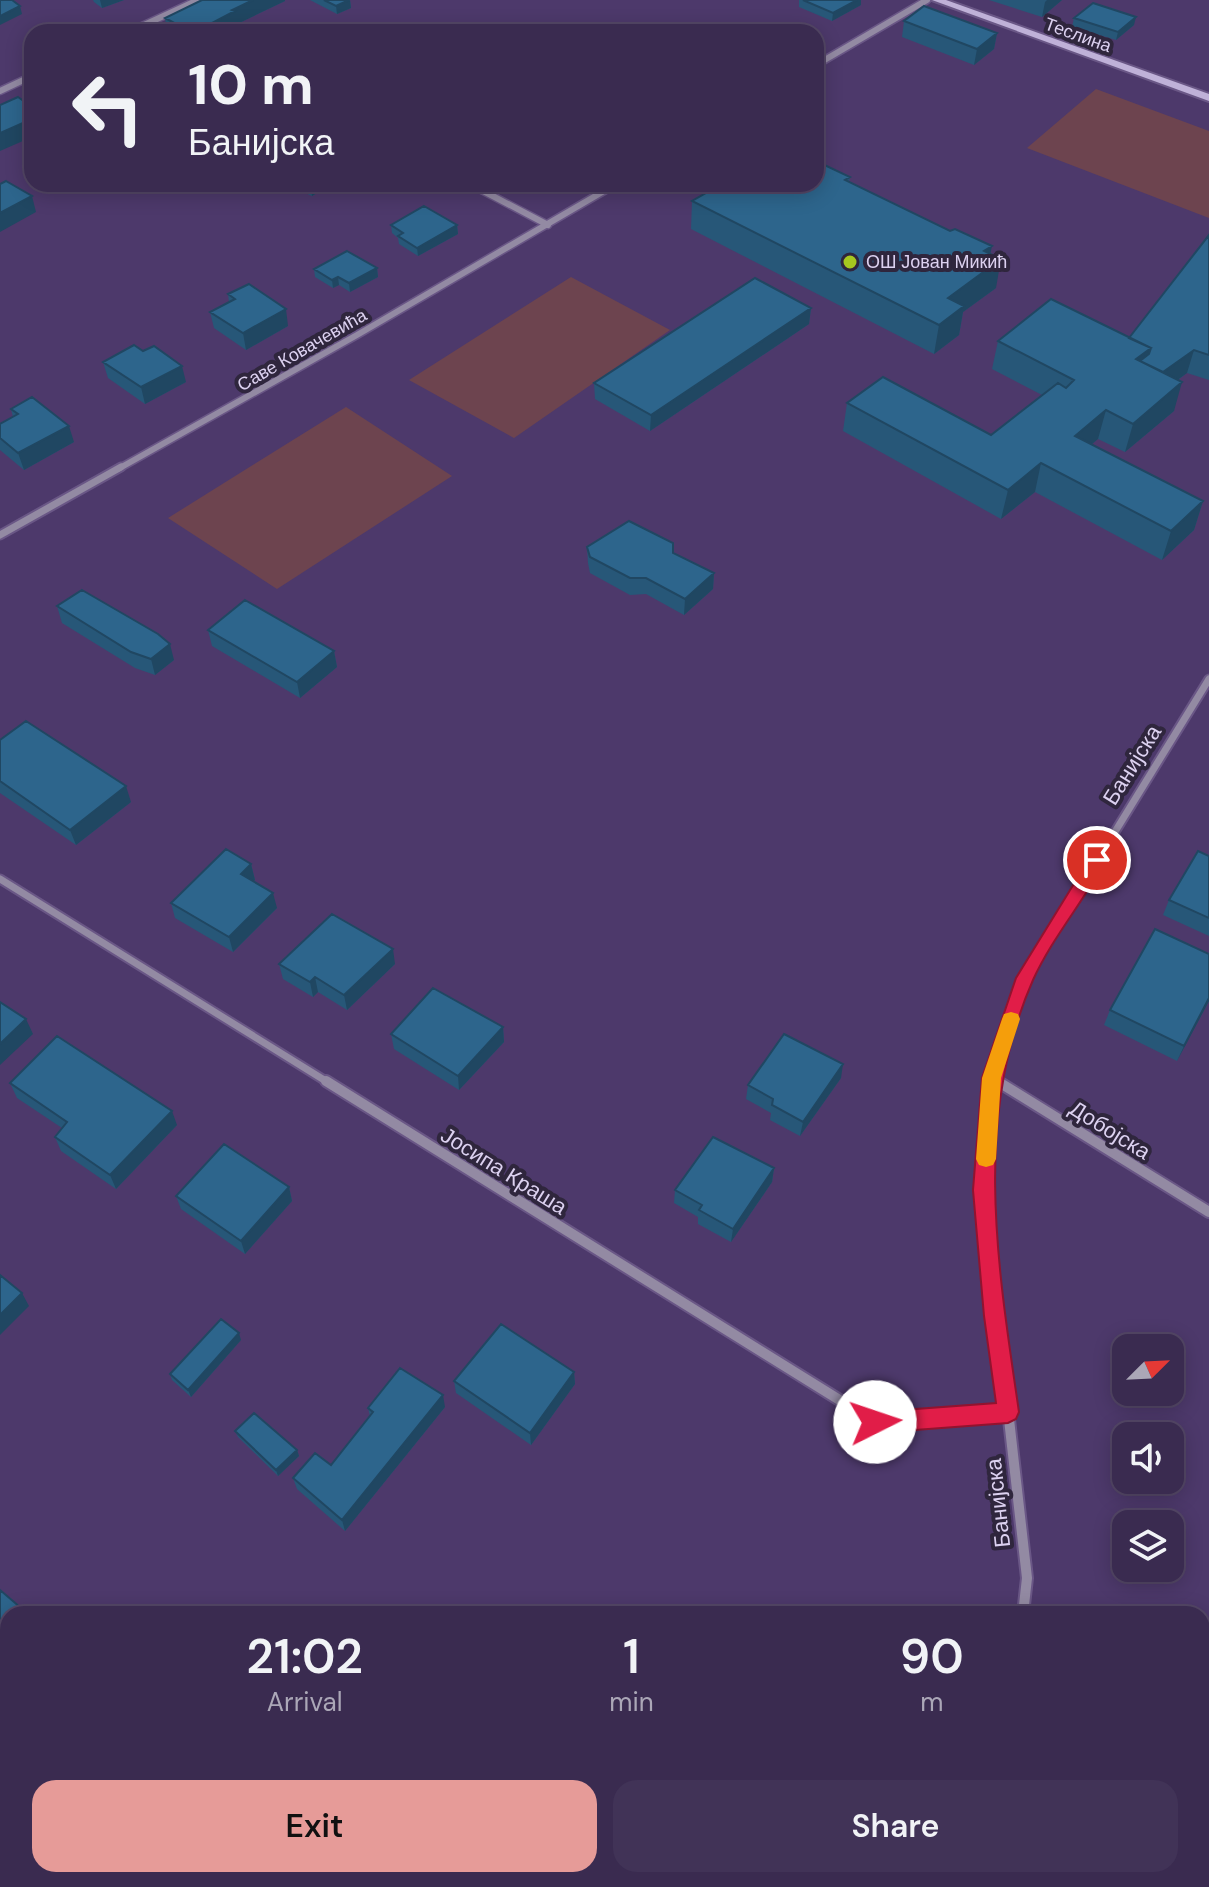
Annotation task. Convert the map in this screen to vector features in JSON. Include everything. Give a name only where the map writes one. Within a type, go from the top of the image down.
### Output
[{"type":"street","points":[[146,24],[198,0]]},
{"type":"street","points":[[824,60],[927,0]]},
{"type":"street","name":"Теслина","points":[[937,0],[1209,98]]},
{"type":"street","points":[[0,91],[24,80]]},
{"type":"street","points":[[485,192],[548,225]]},
{"type":"street","name":"Саве Ковачевића","points":[[0,535],[603,192]]},
{"type":"street","name":"Банијска","points":[[1024,1606],[1027,1578],[983,1190],[992,1078],[1025,978],[1209,679]]},
{"type":"street","name":"Јосипа Краша","points":[[0,879],[875,1422],[1008,1412]]},
{"type":"street","name":"Добојска","points":[[992,1078],[1209,1212]]},
{"type":"shaded area","points":[[1096,89],[1209,131],[1209,218],[1027,148]]},
{"type":"shaded area","points":[[571,277],[670,330],[514,438],[409,380]]},
{"type":"shaded area","points":[[346,407],[452,476],[277,589],[168,518]]},
{"type":"building","points":[[0,0],[12,0],[20,6],[0,16]]},
{"type":"building","points":[[202,0],[253,0],[210,24],[176,24],[165,18]]},
{"type":"building","points":[[324,0],[349,0],[336,6]]},
{"type":"building","points":[[803,0],[857,0],[833,13]]},
{"type":"building","points":[[1093,3],[1136,17],[1118,32],[1074,18]]},
{"type":"building","points":[[924,6],[997,33],[977,49],[904,21]]},
{"type":"building","points":[[18,97],[24,101],[24,122],[0,133],[0,105]]},
{"type":"building","points":[[824,165],[850,177],[845,180],[950,231],[955,229],[992,246],[984,251],[1001,259],[948,298],[964,306],[939,325],[692,201],[708,192],[824,192]]},
{"type":"building","points":[[6,181],[32,196],[0,213],[0,184]]},
{"type":"building","points":[[424,206],[457,225],[417,248],[398,236],[403,233],[391,225]]},
{"type":"building","points":[[1209,235],[1209,355],[1194,350],[1163,372],[1140,361],[1151,348],[1129,338]]},
{"type":"building","points":[[347,251],[377,268],[349,283],[338,277],[332,280],[314,269]]},
{"type":"building","points":[[755,278],[811,308],[651,415],[594,383]]},
{"type":"building","points":[[249,284],[286,309],[243,333],[210,312],[235,299],[228,294]]},
{"type":"building","points":[[1051,299],[1151,348],[1136,359],[1182,382],[1133,424],[1106,410],[1075,436],[1203,501],[1171,531],[1041,463],[1008,490],[847,403],[883,377],[991,435],[1058,383],[1066,388],[1074,380],[998,341]]},
{"type":"building","points":[[134,345],[143,351],[154,346],[182,366],[141,387],[103,362]]},
{"type":"building","points":[[32,397],[69,426],[18,453],[0,438],[0,424],[18,414],[11,409]]},
{"type":"building","points":[[629,521],[673,543],[673,553],[714,573],[685,599],[646,578],[630,578],[590,557],[587,547]]},
{"type":"building","points":[[82,590],[170,644],[151,659],[131,652],[57,606]]},
{"type":"building","points":[[245,600],[334,651],[297,682],[208,630]]},
{"type":"building","points":[[26,721],[126,786],[70,830],[0,781],[0,740]]},
{"type":"building","points":[[226,849],[251,864],[241,874],[273,893],[229,937],[171,903]]},
{"type":"building","points":[[1198,851],[1209,856],[1209,918],[1169,900]]},
{"type":"building","points":[[332,914],[393,949],[344,995],[315,977],[310,982],[279,964]]},
{"type":"building","points":[[1155,929],[1209,954],[1209,998],[1184,1046],[1110,1010]]},
{"type":"building","points":[[433,988],[503,1027],[458,1076],[391,1034]]},
{"type":"building","points":[[0,1002],[26,1019],[0,1044]]},
{"type":"building","points":[[784,1034],[843,1064],[803,1122],[772,1105],[773,1099],[748,1085]]},
{"type":"building","points":[[57,1036],[172,1111],[110,1175],[55,1137],[67,1122],[10,1083]]},
{"type":"building","points":[[713,1137],[774,1168],[733,1229],[699,1210],[702,1205],[675,1190]]},
{"type":"building","points":[[224,1144],[289,1187],[241,1241],[176,1196]]},
{"type":"building","points":[[0,1275],[22,1293],[0,1315]]},
{"type":"building","points":[[221,1319],[239,1333],[188,1390],[170,1374]]},
{"type":"building","points":[[501,1324],[574,1372],[530,1433],[454,1381]]},
{"type":"building","points":[[400,1368],[443,1395],[342,1520],[293,1478],[315,1453],[331,1465],[373,1412],[368,1408]]},
{"type":"building","points":[[254,1413],[297,1450],[276,1470],[235,1431]]},
{"type":"building","points":[[0,1590],[19,1606],[0,1606]]},
{"type":"slow traffic","points":[[986,1159],[992,1078],[1011,1019]]},
{"type":"place","name":"ОШ Јован Микић","points":[[850,262]]},
{"type":"route","points":[[875,1422],[1008,1412],[983,1190],[992,1078],[1025,978],[1097,860]]}]
